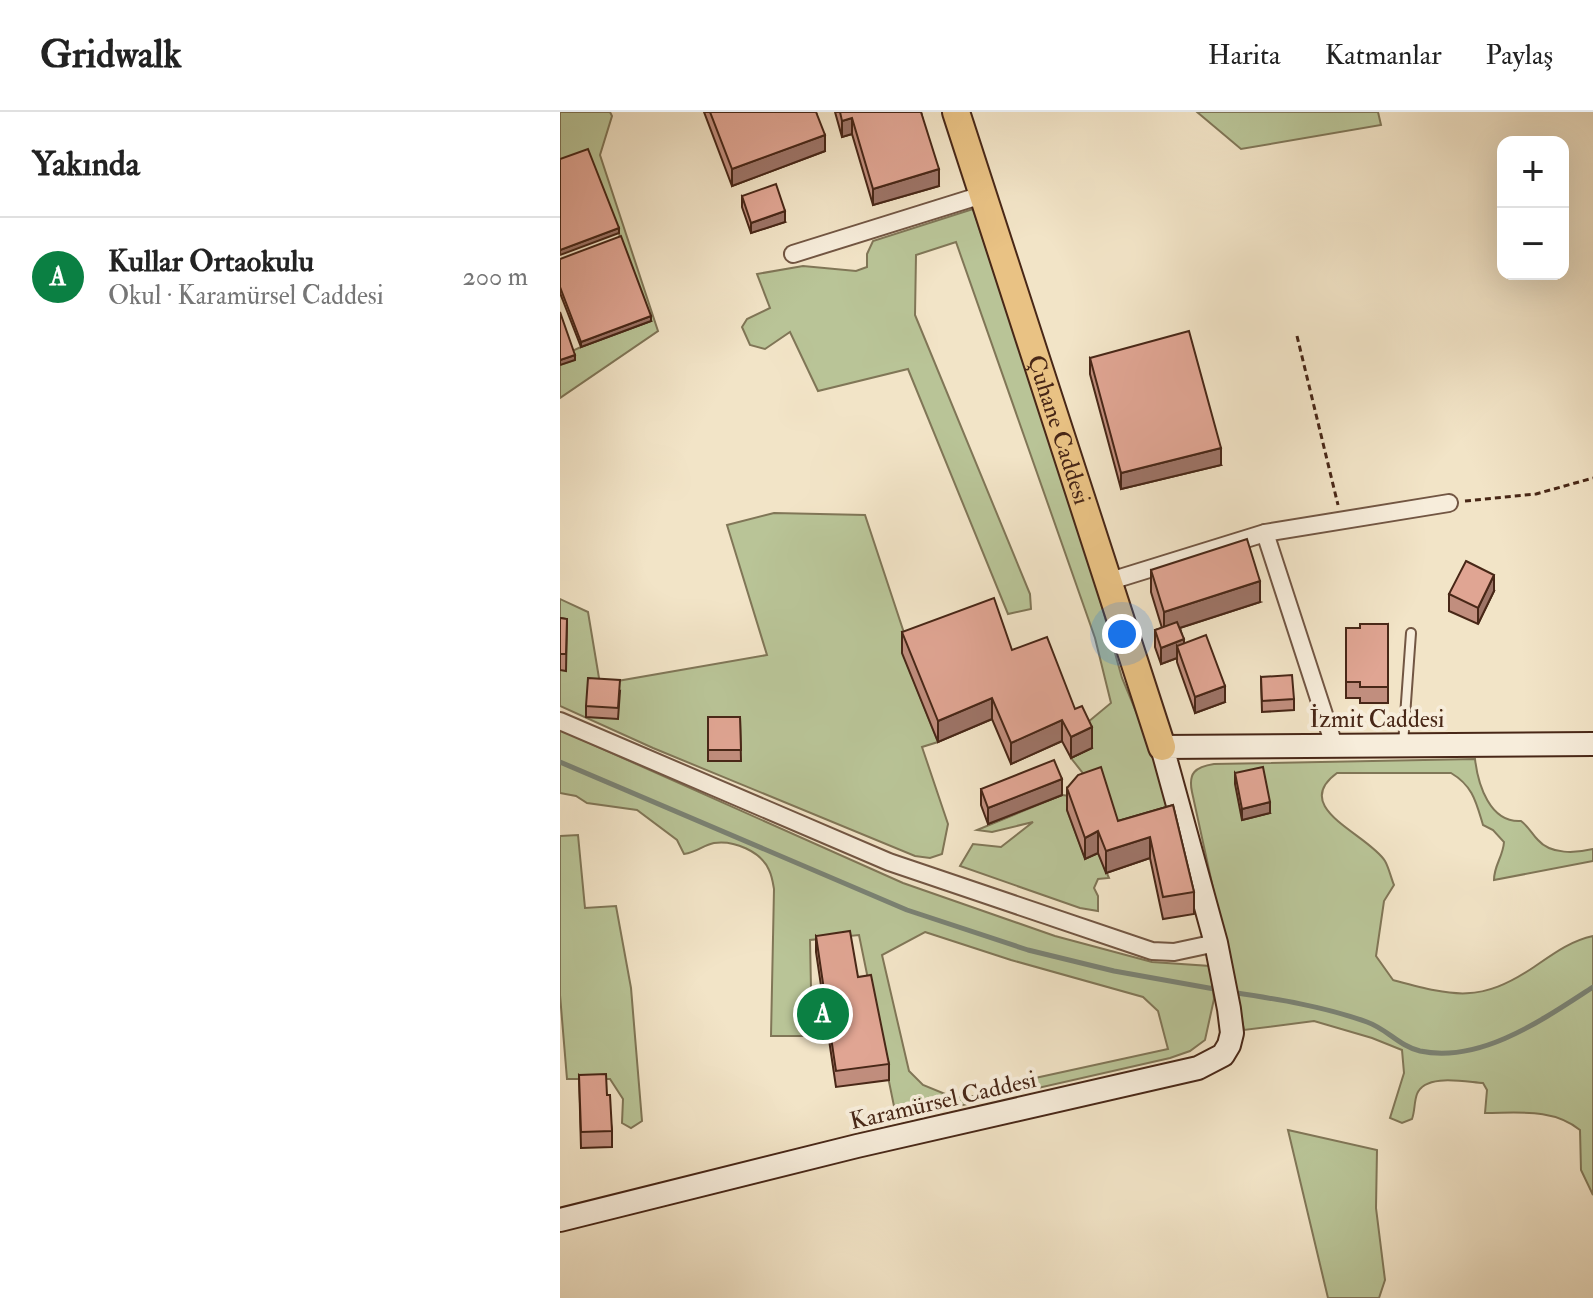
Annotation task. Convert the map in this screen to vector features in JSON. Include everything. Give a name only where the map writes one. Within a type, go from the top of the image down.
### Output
[{"type":"main road","name":"Çuhane Caddesi","points":[[956,112],[1162,747]]},
{"type":"main road","name":"İzmit Caddesi","points":[[1162,747],[1593,744]]},
{"type":"main road","name":"Karamürsel Caddesi","points":[[560,1220],[857,1146],[1198,1068],[1223,1055],[1232,1033],[1218,953],[1162,747]]},
{"type":"street","points":[[793,254],[982,195]]},
{"type":"street","points":[[1107,582],[1265,533],[1449,503]]},
{"type":"street","points":[[1265,533],[1334,745]]},
{"type":"street","points":[[560,721],[889,862],[1152,951],[1218,953]]},
{"type":"lane","points":[[1402,745],[1411,633]]},
{"type":"path","points":[[1297,336],[1341,521]]},
{"type":"path","points":[[1449,503],[1536,494],[1593,478]]},
{"type":"green space","points":[[560,112],[610,112],[612,116],[600,155],[658,331],[560,398],[560,365],[574,360],[572,351],[581,347],[621,242],[619,233],[560,165]]},
{"type":"green space","points":[[1197,112],[1378,112],[1381,125],[1241,149]]},
{"type":"green space","points":[[973,209],[1088,557],[1122,678],[1144,724],[1173,827],[1118,843],[1096,790],[1071,758],[1091,748],[1082,727],[1111,703],[1095,638],[956,242],[916,255],[915,315],[1030,594],[1031,609],[1008,614],[908,369],[818,391],[790,332],[765,349],[750,345],[742,327],[747,319],[770,308],[757,274],[803,266],[856,271],[867,267],[867,254],[873,241]]},
{"type":"green space","points":[[774,513],[865,515],[910,651],[903,654],[938,742],[922,747],[948,824],[942,854],[930,858],[915,856],[653,748],[560,706],[560,599],[588,612],[600,684],[767,655],[727,525]]},
{"type":"green space","points":[[560,730],[903,883],[1055,936],[1152,962],[1210,966],[1214,999],[1205,1040],[1190,1051],[1170,1058],[866,1127],[853,1122],[895,1111],[859,935],[810,940],[812,1036],[771,1036],[774,889],[771,875],[760,857],[746,848],[729,843],[714,843],[684,854],[677,840],[637,810],[587,803],[576,796],[560,793]],"holes":[[[925,932],[1143,997],[1158,1011],[1168,1049],[1026,1080],[967,1098],[950,1096],[923,1085],[909,1071],[882,955]]]},
{"type":"green space","points":[[1475,759],[1483,791],[1501,816],[1521,821],[1543,845],[1550,848],[1572,852],[1593,849],[1593,861],[1494,880],[1504,842],[1493,830],[1483,825],[1469,789],[1451,773],[1337,773],[1325,786],[1322,798],[1337,820],[1376,851],[1388,867],[1394,885],[1384,901],[1376,956],[1393,980],[1449,993],[1481,992],[1515,979],[1562,948],[1593,936],[1593,1195],[1581,1170],[1580,1130],[1570,1123],[1535,1113],[1485,1113],[1487,1090],[1483,1083],[1447,1080],[1421,1087],[1412,1119],[1402,1123],[1390,1118],[1404,1073],[1402,1050],[1314,1021],[1244,1030],[1192,792],[1194,772],[1214,764]]},
{"type":"green space","points":[[1062,795],[1078,797],[1067,810],[1085,858],[1098,853],[1109,878],[1098,879],[1094,888],[1098,896],[1098,911],[1080,908],[960,866],[973,844],[1001,847],[1033,822],[992,832],[977,830]]},
{"type":"green space","points":[[578,835],[585,908],[616,906],[631,988],[642,1121],[631,1128],[622,1123],[623,1099],[610,1079],[567,1079],[560,995],[560,836]]},
{"type":"green space","points":[[1288,1130],[1377,1150],[1376,1208],[1385,1280],[1379,1298],[1328,1298]]},
{"type":"building","points":[[710,112],[816,112],[825,135],[732,169]]},
{"type":"building","points":[[840,112],[921,112],[939,169],[873,189],[852,118],[842,121]]},
{"type":"building","points":[[588,149],[619,228],[560,250],[560,159]]},
{"type":"building","points":[[776,184],[785,211],[751,223],[742,196]]},
{"type":"building","points":[[621,236],[651,316],[581,342],[560,287],[560,259]]},
{"type":"building","points":[[560,312],[575,355],[560,360]]},
{"type":"building","points":[[1189,331],[1221,448],[1121,473],[1090,358]]},
{"type":"building","points":[[1247,539],[1260,581],[1164,612],[1151,570]]},
{"type":"building","points":[[1466,561],[1494,575],[1478,608],[1449,594]]},
{"type":"building","points":[[994,598],[1012,650],[1047,637],[1075,709],[1082,706],[1092,727],[1071,737],[1062,720],[1011,743],[992,698],[938,721],[902,632]]},
{"type":"building","points":[[560,618],[567,619],[566,654],[560,654]]},
{"type":"building","points":[[1177,622],[1184,639],[1161,648],[1155,630]]},
{"type":"building","points":[[1360,624],[1388,624],[1388,687],[1360,687],[1360,682],[1346,682],[1346,628],[1360,628]]},
{"type":"building","points":[[1206,635],[1225,686],[1195,697],[1177,646]]},
{"type":"building","points":[[1292,675],[1294,699],[1262,701],[1261,677]]},
{"type":"building","points":[[588,678],[620,680],[618,708],[586,706]]},
{"type":"building","points":[[708,717],[740,717],[741,750],[708,750]]},
{"type":"building","points":[[1054,760],[1062,779],[988,808],[981,789]]},
{"type":"building","points":[[1101,767],[1118,821],[1173,805],[1194,892],[1163,897],[1150,837],[1106,851],[1098,831],[1085,838],[1067,788],[1078,775]]},
{"type":"building","points":[[1263,767],[1270,802],[1242,809],[1235,773]]},
{"type":"building","points":[[850,931],[858,977],[871,975],[889,1064],[836,1071],[816,936]]},
{"type":"building","points":[[606,1074],[612,1131],[581,1132],[579,1075]]},
{"type":"waterway","points":[[560,762],[907,910],[1028,950],[1114,971],[1220,990]]},
{"type":"waterway","points":[[1230,992],[1350,1016],[1374,1025],[1413,1049],[1443,1053],[1466,1051],[1511,1036],[1593,987]]},
{"type":"place","name":"Kullar Ortaokulu","points":[[823,1014]]}]
